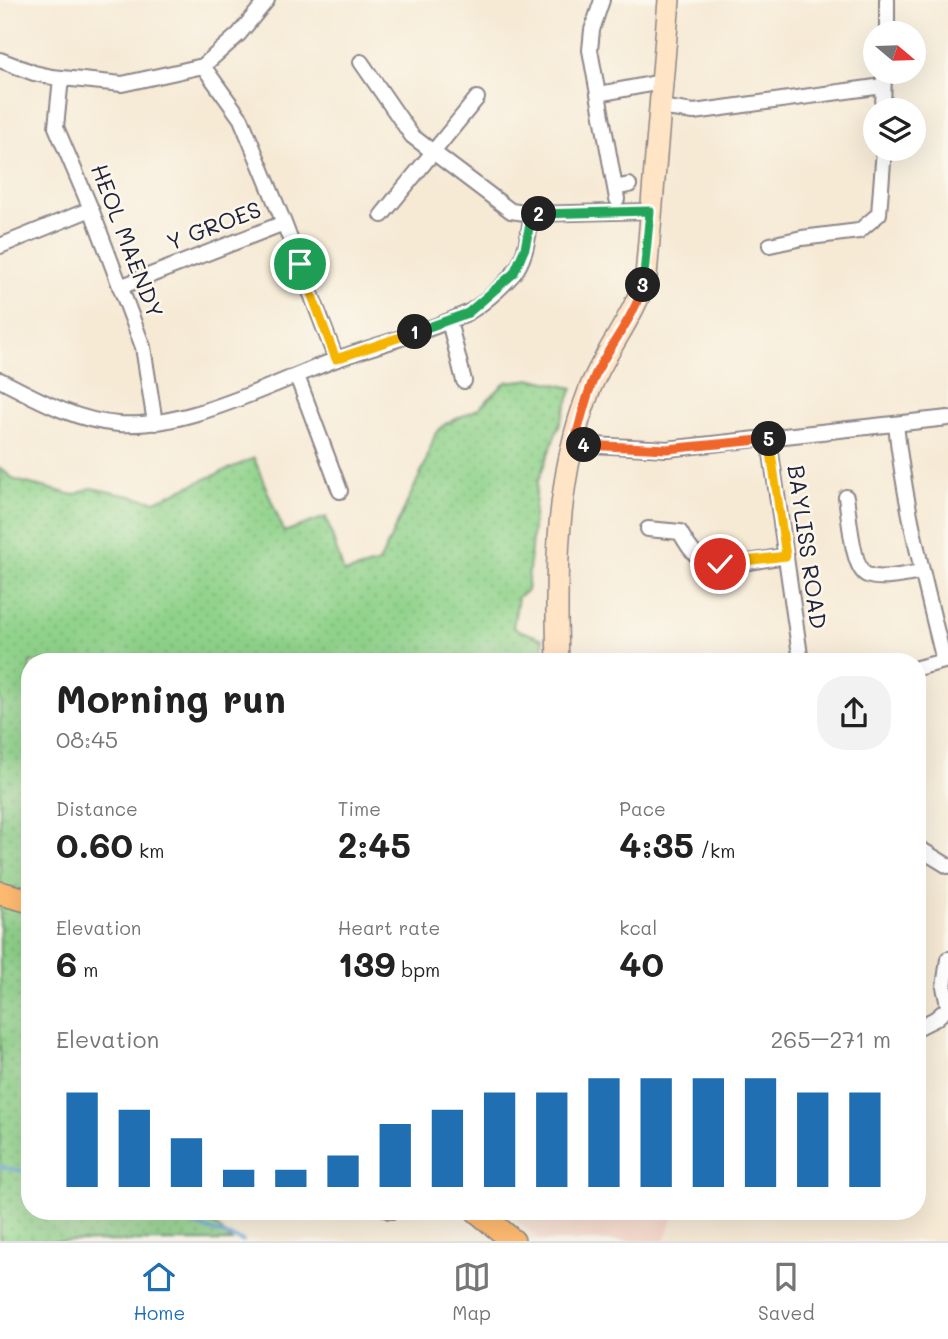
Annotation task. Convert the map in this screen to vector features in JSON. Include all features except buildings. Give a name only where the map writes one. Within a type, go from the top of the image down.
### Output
[{"type":"main road","points":[[0,893],[21,899]]},
{"type":"main road","points":[[491,1220],[513,1241]]},
{"type":"street","points":[[0,60],[34,73],[122,84],[203,66],[239,34],[267,0]]},
{"type":"street","points":[[602,0],[592,30],[590,50],[620,191]]},
{"type":"street","points":[[558,653],[557,554],[560,511],[574,444],[588,393],[641,293],[646,275],[668,0]]},
{"type":"street","points":[[887,0],[887,21]]},
{"type":"street","points":[[369,65],[412,136],[511,211],[532,214],[650,211]]},
{"type":"street","points":[[203,66],[241,119],[336,359]]},
{"type":"street","name":"HEOL MAENDY","points":[[61,78],[56,127],[91,209],[143,346],[155,423]]},
{"type":"street","points":[[599,94],[661,82]]},
{"type":"street","points":[[659,107],[694,112],[863,83]]},
{"type":"street","points":[[382,215],[477,98]]},
{"type":"street","points":[[770,245],[859,231],[879,214],[883,161]]},
{"type":"street","points":[[0,246],[91,209]]},
{"type":"street","points":[[0,380],[72,414],[117,424],[155,423],[209,408],[336,359],[468,313],[514,273],[525,248],[532,214]]},
{"type":"street","name":"Y GROES","points":[[120,287],[284,223]]},
{"type":"street","points":[[449,321],[464,380]]},
{"type":"street","points":[[297,376],[340,491]]},
{"type":"street","points":[[574,444],[667,449],[948,418]]},
{"type":"street","points":[[896,424],[900,459],[922,572],[946,660],[926,666]]},
{"type":"street","name":"BAYLISS ROAD","points":[[769,439],[800,653]]},
{"type":"street","points":[[846,497],[857,566],[865,575],[877,577],[922,572]]},
{"type":"street","points":[[648,529],[680,532],[696,556],[707,563],[720,564],[786,556]]},
{"type":"street","points":[[926,853],[948,866]]},
{"type":"street","points":[[926,1024],[948,1007],[944,987],[948,959]]},
{"type":"shaded area","points":[[516,1220],[673,1220],[665,1241],[541,1241]]},
{"type":"green space","points":[[533,379],[573,388],[537,484],[527,591],[518,597],[513,628],[543,639],[544,653],[21,653],[21,1220],[210,1220],[232,1241],[0,1241],[0,468],[15,480],[74,495],[91,488],[155,501],[254,458],[284,532],[326,517],[344,573],[379,563],[425,464],[435,434],[445,424],[478,409],[506,382]]},
{"type":"waterway","points":[[0,1167],[21,1170]]},
{"type":"waterway","points":[[179,1220],[243,1241]]},
{"type":"route","points":[[300,264],[336,359],[468,313],[514,273],[525,248],[532,214],[650,211],[646,275],[641,293],[588,393],[574,444],[667,449],[769,439],[786,556],[720,564]]}]
